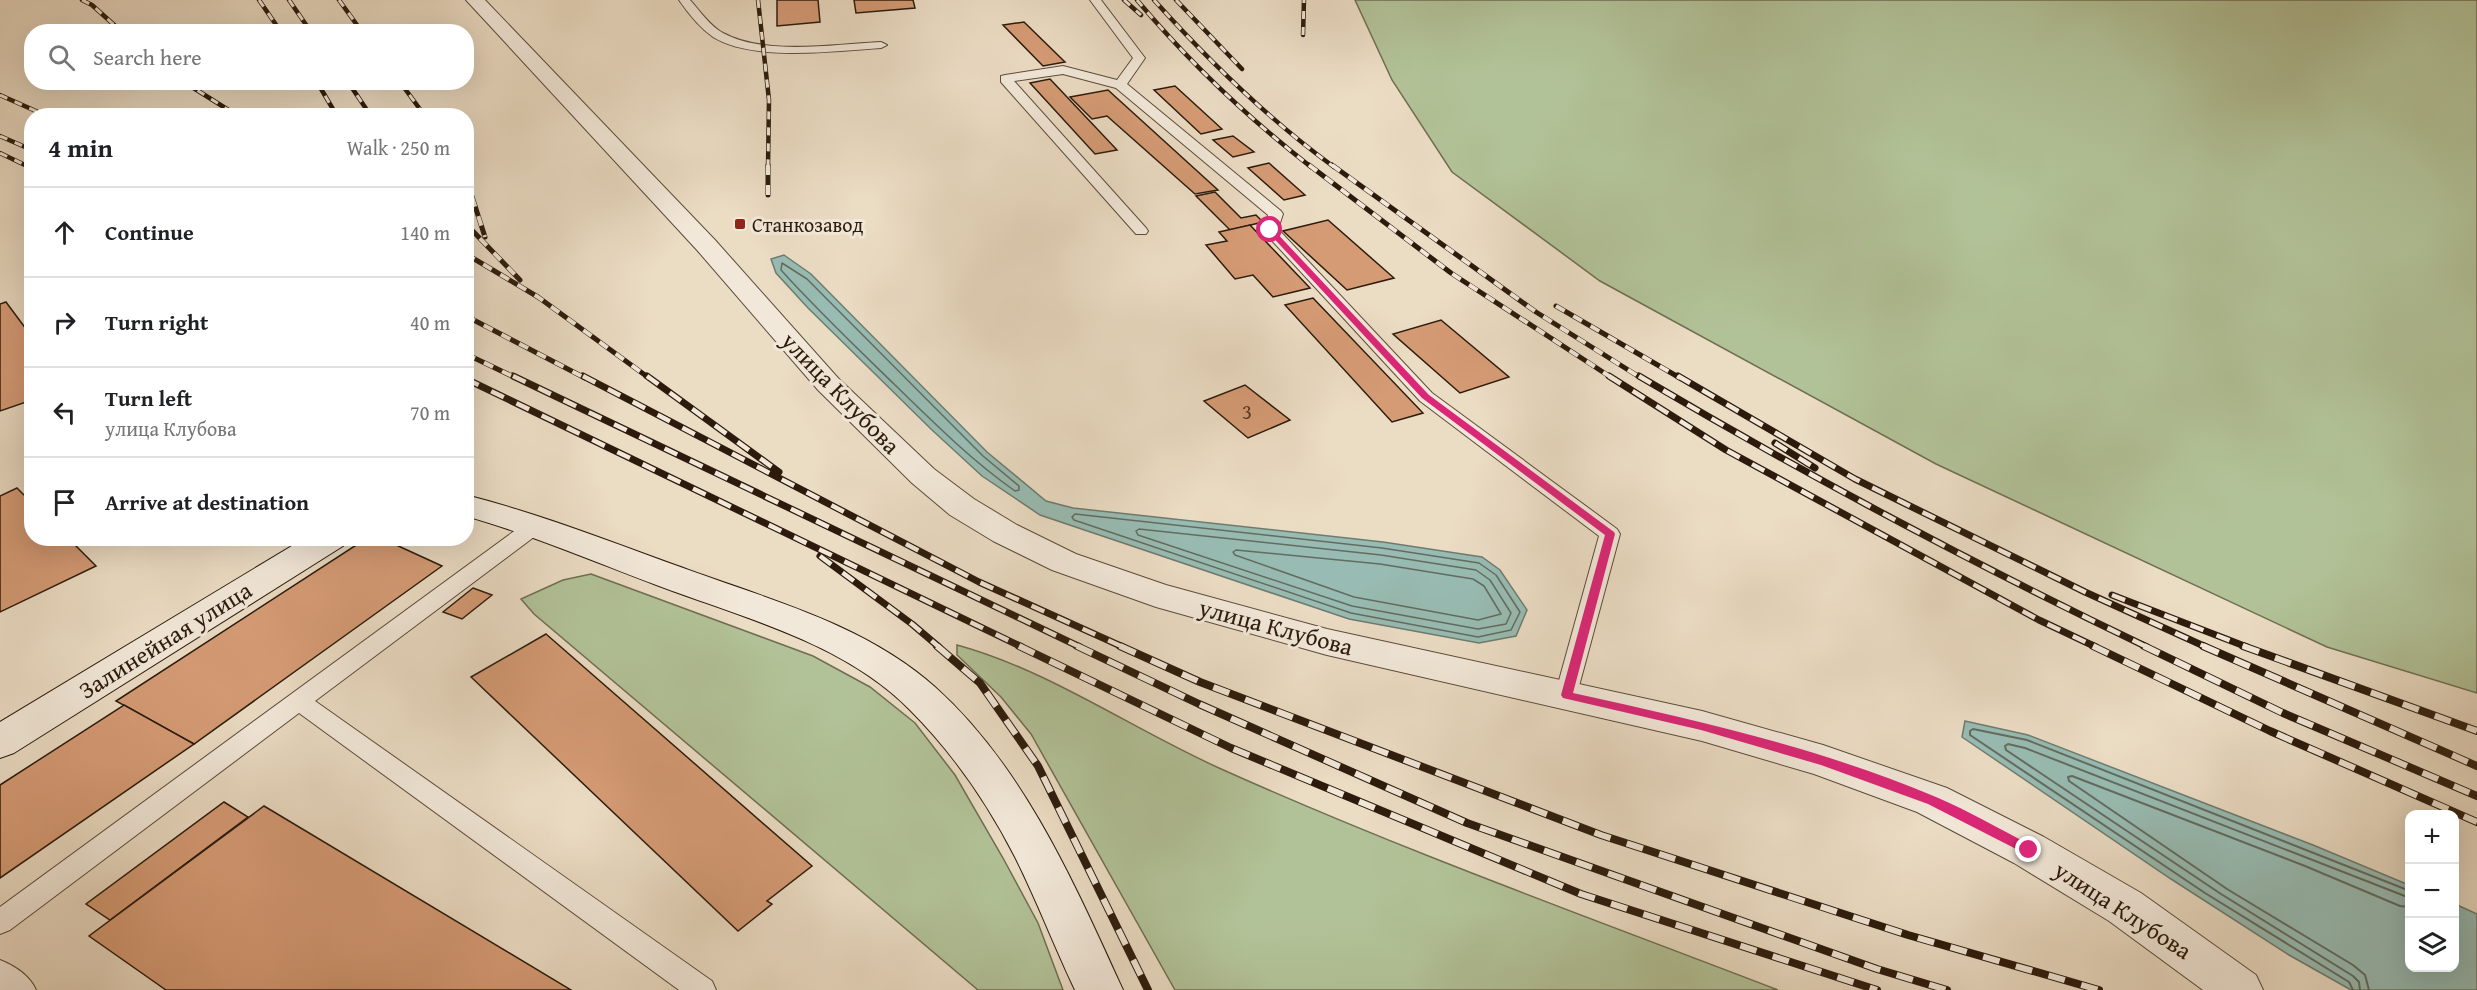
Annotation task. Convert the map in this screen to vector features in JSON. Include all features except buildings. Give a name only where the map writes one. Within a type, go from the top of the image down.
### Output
[{"type":"street","name":"улица Клубова","points":[[475,0],[706,245],[828,384],[923,476],[962,507],[1005,533],[1064,562],[1156,595],[1328,642],[1701,726],[1823,761],[1932,800],[2029,850],[2125,907],[2194,955],[2239,990]]},
{"type":"street","points":[[474,507],[535,526],[821,634],[878,662],[901,679],[938,715],[1017,820],[1050,883],[1099,990]]},
{"type":"street","name":"Залинейная улица","points":[[0,742],[318,546]]},
{"type":"lane","points":[[684,0],[718,36],[734,41],[762,47],[802,49],[881,45]]},
{"type":"lane","points":[[1095,0],[1138,58],[1120,85]]},
{"type":"lane","points":[[1141,231],[1005,79],[1063,70],[1120,85],[1276,214],[1270,230],[1426,397],[1610,534],[1567,695]]},
{"type":"lane","points":[[0,922],[535,526]]},
{"type":"lane","points":[[298,700],[702,990]]},
{"type":"lane","points":[[0,973],[22,990]]},
{"type":"green space","points":[[1355,0],[2477,0],[2477,693],[2327,647],[1936,464],[1600,281],[1452,172],[1392,80]]},
{"type":"green space","points":[[591,574],[813,656],[870,687],[915,723],[955,775],[1003,858],[1038,923],[1063,990],[978,990],[534,614],[521,599],[563,580]]},
{"type":"green space","points":[[957,645],[1025,669],[1187,753],[1357,827],[1778,990],[1175,990],[1031,734],[1001,697],[957,655]]},
{"type":"water","points":[[784,255],[811,274],[987,452],[1046,501],[1073,508],[1383,542],[1482,557],[1500,570],[1527,610],[1516,636],[1479,643],[1349,619],[1040,515],[982,476],[808,308],[776,273],[771,259]]},
{"type":"water","points":[[1965,721],[2028,735],[2313,845],[2405,883],[2405,972],[2459,972],[2459,906],[2477,914],[2477,990],[2351,990],[2289,955],[2171,879],[1962,737]]},
{"type":"railway","points":[[82,0],[92,5],[113,24]]},
{"type":"railway","points":[[259,0],[276,24]]},
{"type":"railway","points":[[289,0],[306,24]]},
{"type":"railway","points":[[339,0],[356,24]]},
{"type":"railway","points":[[758,0],[769,100],[768,167]]},
{"type":"railway","points":[[1124,0],[1141,15]]},
{"type":"railway","points":[[1137,0],[1220,88],[1264,129],[1311,167]]},
{"type":"railway","points":[[1154,0],[1240,88],[1334,167]]},
{"type":"railway","points":[[1176,0],[1242,69]]},
{"type":"railway","points":[[1303,35],[1304,0]]},
{"type":"railway","points":[[197,90],[225,108]]},
{"type":"railway","points":[[322,90],[332,108]]},
{"type":"railway","points":[[353,90],[366,108]]},
{"type":"railway","points":[[406,90],[419,108]]},
{"type":"railway","points":[[0,95],[29,108]]},
{"type":"railway","points":[[0,136],[24,146]]},
{"type":"railway","points":[[0,153],[24,165]]},
{"type":"railway","points":[[1309,165],[1451,273],[1612,378]]},
{"type":"railway","points":[[1332,165],[1536,312],[1641,378]]},
{"type":"railway","points":[[768,167],[768,195]]},
{"type":"railway","points":[[474,203],[485,237]]},
{"type":"railway","points":[[474,232],[520,280]]},
{"type":"railway","points":[[474,259],[538,297],[649,378]]},
{"type":"railway","points":[[1556,306],[1680,378]]},
{"type":"railway","points":[[474,320],[585,378]]},
{"type":"railway","points":[[474,358],[516,378]]},
{"type":"railway","points":[[513,376],[1080,647]]},
{"type":"railway","points":[[583,376],[979,582],[1123,647]]},
{"type":"railway","points":[[647,376],[779,472]]},
{"type":"railway","points":[[1609,376],[1726,450],[2039,620],[2096,647]]},
{"type":"railway","points":[[1639,376],[1890,517],[2147,647]]},
{"type":"railway","points":[[1678,376],[1855,479],[2085,592],[2206,647]]},
{"type":"railway","points":[[474,383],[1022,647]]},
{"type":"railway","points":[[1775,443],[1815,468]]},
{"type":"railway","points":[[820,556],[912,624],[939,647]]},
{"type":"railway","points":[[2112,595],[2247,647]]},
{"type":"railway","points":[[937,646],[980,683],[1038,766],[1148,990]]},
{"type":"railway","points":[[1019,646],[1231,748],[1581,894],[1877,990]]},
{"type":"railway","points":[[1077,646],[1199,704],[1467,823],[1877,969],[1947,990]]},
{"type":"railway","points":[[1120,646],[1200,682],[1601,835],[1908,935],[2099,990]]},
{"type":"railway","points":[[2093,646],[2270,731],[2477,822]]},
{"type":"railway","points":[[2144,646],[2283,713],[2477,796]]},
{"type":"railway","points":[[2203,646],[2477,766]]},
{"type":"railway","points":[[2243,646],[2477,731]]},
{"type":"place","name":"Станкозавод","points":[[740,224]]},
{"type":"route","points":[[1270,230],[1426,397],[1530,477],[1610,534],[1602,572],[1567,695],[1701,726],[1823,761],[1932,800],[2029,850]]}]
